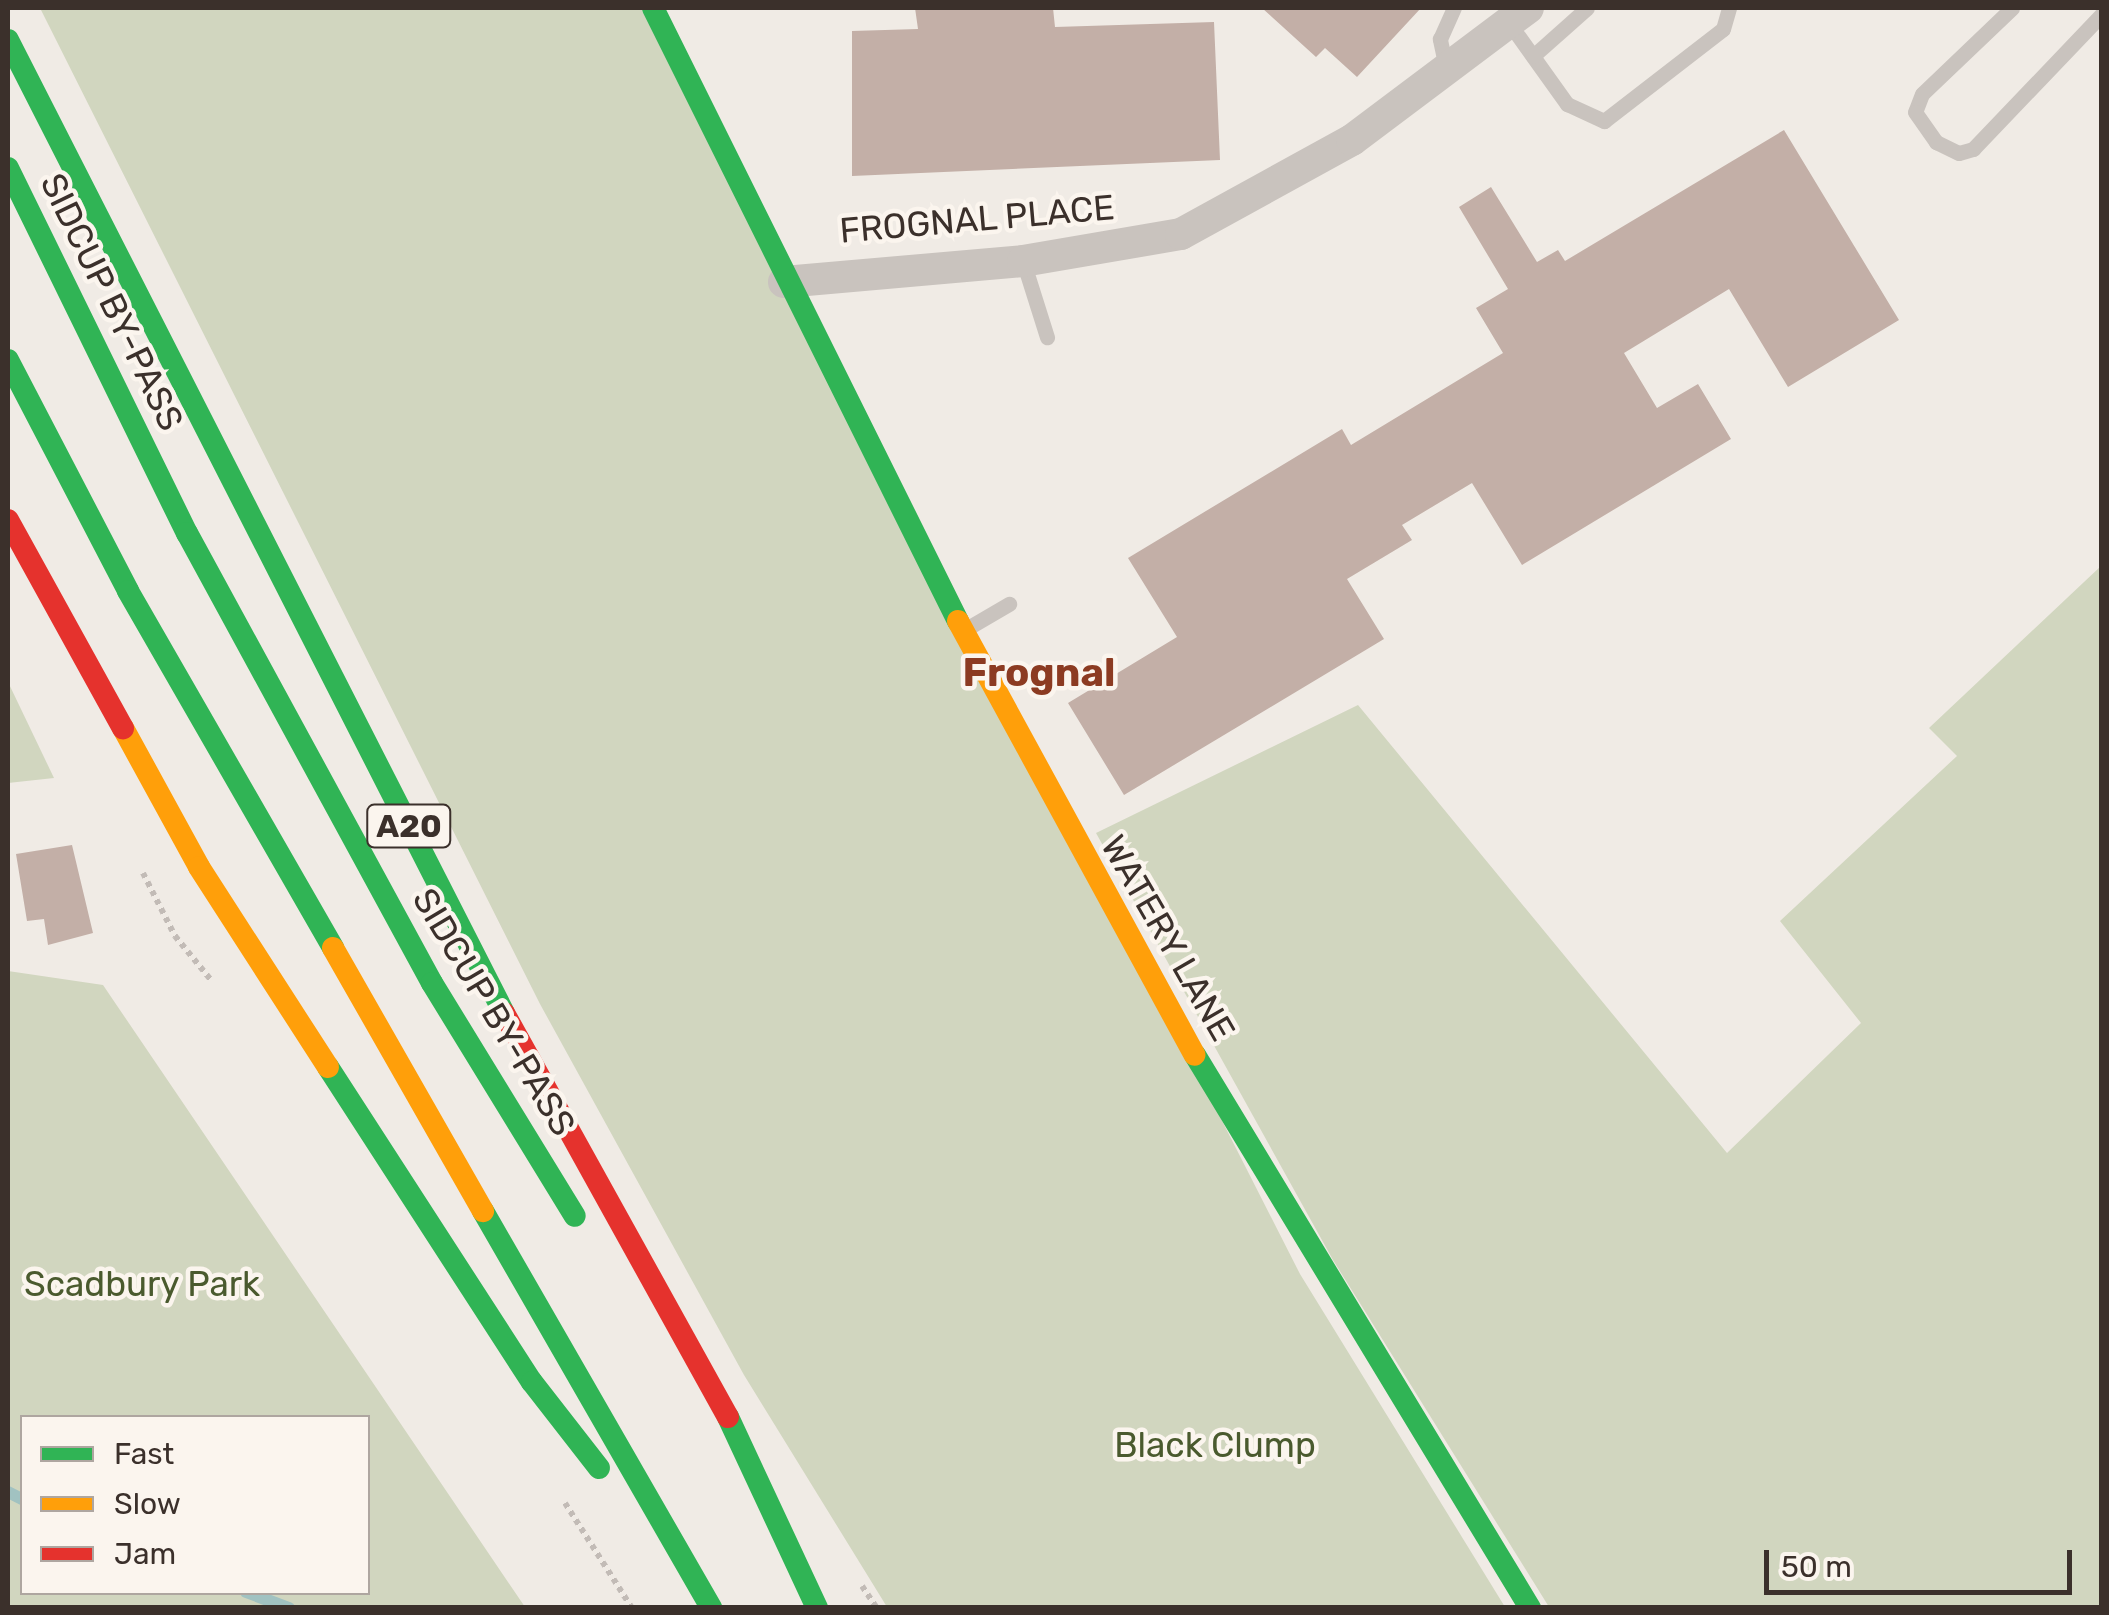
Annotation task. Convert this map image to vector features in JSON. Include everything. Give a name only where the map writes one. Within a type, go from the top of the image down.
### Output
[{"type":"main road","name":"WATERY LANE","points":[[654,8],[784,282],[1074,845],[1318,1269],[1530,1608]]},
{"type":"main road","name":"A20","points":[[8,40],[512,1029],[728,1417],[816,1608]]},
{"type":"main road","name":"SIDCUP BY-PASS","points":[[8,168],[206,567],[432,983],[588,1236]]},
{"type":"main road","points":[[8,360],[128,591],[710,1608]]},
{"type":"main road","points":[[8,520],[199,867],[349,1100],[532,1382],[710,1608]]},
{"type":"main road","name":"A20","points":[[692,1405],[816,1608]]},
{"type":"street","name":"FROGNAL PLACE","points":[[784,282],[1023,261],[1181,234],[1295,177],[1447,72],[1518,15]]},
{"type":"lane","points":[[1447,72],[1440,39],[1454,8]]},
{"type":"lane","points":[[1533,56],[1587,8]]},
{"type":"lane","points":[[1518,15],[1533,56],[1567,104],[1604,122],[1723,29],[1730,8]]},
{"type":"lane","points":[[2012,8],[1922,94],[1915,112],[1936,142],[1959,153],[1973,150],[2102,14]]},
{"type":"lane","points":[[1023,261],[1047,337]]},
{"type":"lane","points":[[962,631],[1009,604]]},
{"type":"green space","name":"Black Clump","points":[[40,8],[656,8],[1300,1274],[1505,1607],[887,1607],[744,1375],[540,1004]]},
{"type":"green space","points":[[2101,566],[2101,1607],[1549,1607],[1333,1260],[1096,833],[1358,705],[1727,1153],[1861,1023],[1780,921],[1957,756],[1929,728]]},
{"type":"green space","points":[[8,682],[54,778],[8,783]]},
{"type":"green space","name":"Scadbury Park","points":[[8,971],[103,985],[525,1607],[8,1607]]},
{"type":"building","points":[[915,8],[1053,8],[1055,27],[1214,22],[1220,160],[852,176],[852,31],[918,29]]},
{"type":"building","points":[[1262,8],[1421,8],[1357,77],[1325,48],[1316,57]]},
{"type":"building","points":[[1784,130],[1899,320],[1788,387],[1729,289],[1624,353],[1657,408],[1698,384],[1731,439],[1522,565],[1472,483],[1402,525],[1412,540],[1347,579],[1384,639],[1124,795],[1068,703],[1177,637],[1128,558],[1342,429],[1351,445],[1503,353],[1476,308],[1508,289],[1459,207],[1491,187],[1537,262],[1558,250],[1565,261]]},
{"type":"building","points":[[72,845],[93,933],[48,945],[44,919],[27,921],[16,854]]},
{"type":"waterway","points":[[8,1492],[20,1498]]},
{"type":"waterway","points":[[254,1595],[289,1608]]},
{"type":"traffic: fast","points":[[653,8],[958,621]]},
{"type":"traffic: fast","points":[[8,40],[504,1013]]},
{"type":"traffic: fast","points":[[8,168],[187,533],[432,983],[575,1216]]},
{"type":"traffic: fast","points":[[8,360],[128,591],[333,948]]},
{"type":"traffic: fast","points":[[1195,1055],[1530,1608]]},
{"type":"traffic: fast","points":[[328,1067],[532,1382],[599,1468]]},
{"type":"traffic: fast","points":[[483,1211],[711,1608]]},
{"type":"traffic: fast","points":[[728,1417],[817,1608]]},
{"type":"traffic: slow","points":[[958,621],[1195,1055]]},
{"type":"traffic: slow","points":[[123,728],[199,867],[328,1067]]},
{"type":"traffic: slow","points":[[333,948],[483,1211]]},
{"type":"traffic: jam","points":[[8,520],[123,728]]},
{"type":"traffic: jam","points":[[504,1013],[728,1417]]},
{"type":"district","name":"Frognal","points":[[1039,673]]}]
